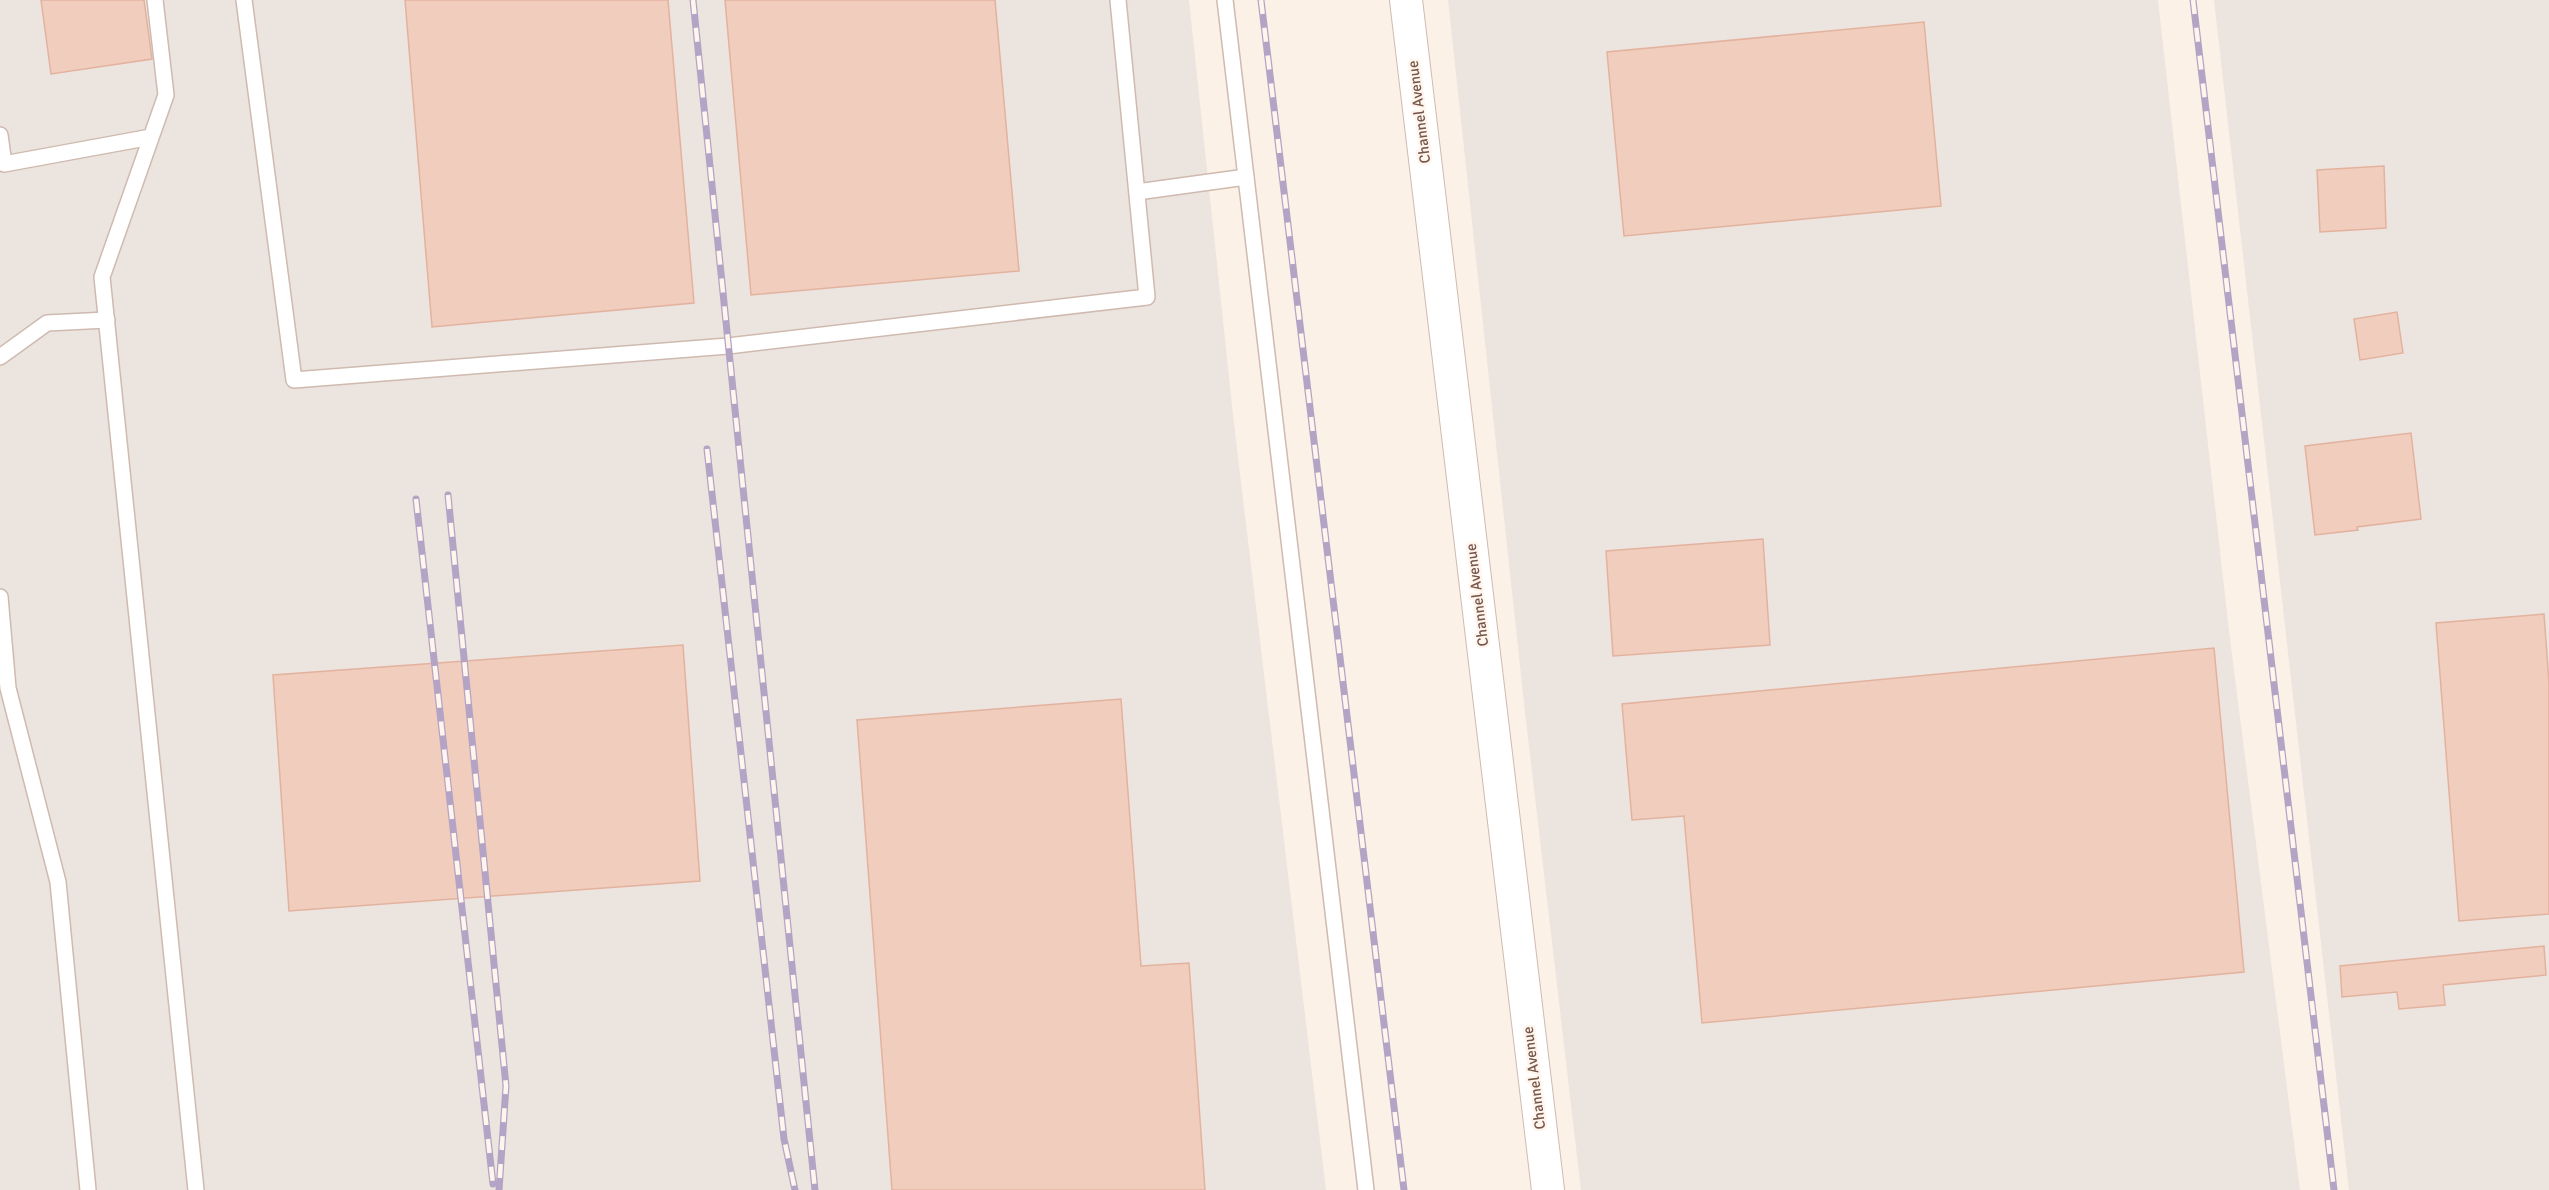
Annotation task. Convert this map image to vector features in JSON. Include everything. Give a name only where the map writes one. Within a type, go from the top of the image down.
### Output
[{"type":"street","name":"Channel Avenue","points":[[1406,0],[1548,1190]]},
{"type":"lane","points":[[154,0],[166,95],[102,277],[196,1190]]},
{"type":"lane","points":[[244,0],[294,380],[728,346],[1147,297],[1118,0]]},
{"type":"lane","points":[[1225,0],[1366,1190]]},
{"type":"lane","points":[[0,135],[2,164],[151,137]]},
{"type":"lane","points":[[1137,192],[1246,177]]},
{"type":"lane","points":[[0,357],[47,323],[107,320]]},
{"type":"lane","points":[[0,597],[9,688],[58,882],[88,1190]]},
{"type":"shaded area","points":[[0,0],[1189,0],[1234,424],[1326,1190],[0,1190]]},
{"type":"shaded area","points":[[1448,0],[2158,0],[2229,631],[2300,1190],[1581,1190],[1525,712]]},
{"type":"shaded area","points":[[2214,0],[2549,0],[2549,1190],[2349,1190]]},
{"type":"building","points":[[41,0],[144,0],[152,59],[51,74]]},
{"type":"building","points":[[405,0],[668,0],[694,303],[432,327]]},
{"type":"building","points":[[725,0],[995,0],[1019,271],[751,295]]},
{"type":"building","points":[[1924,22],[1941,206],[1624,236],[1607,52]]},
{"type":"building","points":[[2384,166],[2386,228],[2320,232],[2317,170]]},
{"type":"building","points":[[2397,312],[2403,353],[2360,360],[2354,319]]},
{"type":"building","points":[[2411,433],[2421,519],[2315,535],[2305,446]]},
{"type":"building","points":[[1763,539],[1770,645],[1613,656],[1606,551]]},
{"type":"building","points":[[2544,614],[2549,682],[2549,914],[2459,921],[2436,623]]},
{"type":"building","points":[[683,645],[700,881],[289,911],[273,675]]},
{"type":"building","points":[[2214,648],[2244,972],[1702,1023],[1684,816],[1632,820],[1622,704]]},
{"type":"building","points":[[1121,699],[1141,966],[1189,963],[1205,1190],[892,1190],[857,720]]},
{"type":"building","points":[[2544,946],[2546,975],[2443,985],[2445,1005],[2399,1009],[2397,992],[2342,997],[2340,966]]},
{"type":"railway","points":[[693,0],[815,1190]]},
{"type":"railway","points":[[1261,0],[1404,1190]]},
{"type":"railway","points":[[2193,0],[2334,1190]]},
{"type":"railway","points":[[707,449],[784,1139],[795,1190]]},
{"type":"railway","points":[[448,495],[506,1086],[499,1190]]},
{"type":"railway","points":[[416,499],[493,1184]]}]
